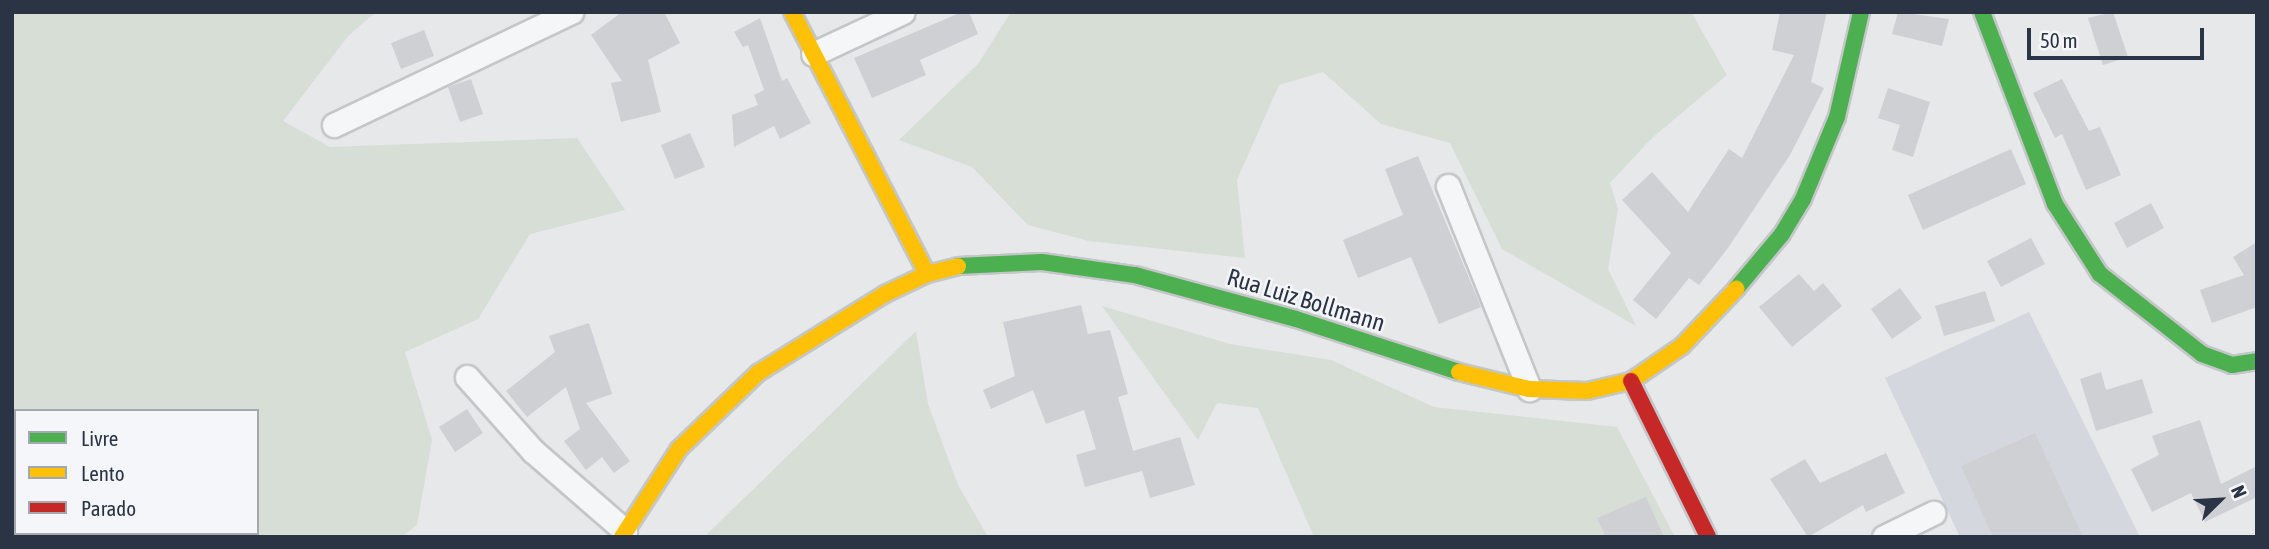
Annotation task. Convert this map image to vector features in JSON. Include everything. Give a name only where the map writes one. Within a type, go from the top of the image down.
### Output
[{"type":"main road","points":[[792,12],[927,274]]},
{"type":"main road","name":"Rua Luiz Bollmann","points":[[623,534],[679,449],[731,394],[809,337],[927,274],[1002,260],[1135,275],[1296,319],[1485,381],[1529,389],[1587,391],[1631,381],[1706,323],[1782,234],[1803,199],[1837,117],[1861,12]]},
{"type":"main road","points":[[1982,12],[2055,204],[2100,274],[2126,299],[2202,355],[2232,365],[2257,361]]},
{"type":"main road","points":[[1631,381],[1708,537]]},
{"type":"street","points":[[334,125],[571,12]]},
{"type":"street","points":[[813,54],[903,12]]},
{"type":"street","points":[[1448,186],[1529,389]]},
{"type":"street","points":[[467,377],[533,451],[623,534]]},
{"type":"street","points":[[1885,537],[1933,513]]},
{"type":"shaded area","points":[[12,12],[376,12],[349,35],[283,121],[330,147],[577,138],[625,210],[530,234],[478,319],[405,352],[432,440],[417,525],[401,537],[178,535],[259,535],[259,409],[14,409],[12,530]]},
{"type":"shaded area","points":[[1011,12],[1691,12],[1727,75],[1652,138],[1610,183],[1618,209],[1608,269],[1636,326],[1502,249],[1450,143],[1381,124],[1323,72],[1279,85],[1237,180],[1245,258],[1089,241],[1028,225],[972,167],[899,140],[978,64]]},
{"type":"shaded area","points":[[1102,306],[1230,344],[1331,360],[1434,407],[1617,427],[1675,537],[1314,537],[1258,408],[1217,403],[1198,440]]},
{"type":"shaded area","points":[[2029,312],[2140,537],[1960,537],[1885,378]]},
{"type":"shaded area","points":[[916,331],[928,404],[958,485],[988,537],[704,537]]},
{"type":"building","points":[[622,12],[664,12],[680,43],[648,60],[661,112],[621,122],[611,83],[622,81],[591,35]]},
{"type":"building","points":[[962,12],[969,12],[978,34],[920,60],[926,75],[872,98],[854,58]]},
{"type":"building","points":[[1780,12],[1827,12],[1811,82],[1824,88],[1790,155],[1728,248],[1699,285],[1689,278],[1656,319],[1633,300],[1671,253],[1622,200],[1652,172],[1688,212],[1729,149],[1742,158],[1794,55],[1772,50]]},
{"type":"building","points":[[1898,12],[1949,19],[1942,46],[1892,34]]},
{"type":"building","points":[[2113,12],[2128,57],[2103,65],[2088,18]]},
{"type":"building","points":[[760,18],[782,81],[787,78],[811,123],[780,139],[774,126],[734,147],[732,115],[758,105],[754,95],[764,90],[748,45],[743,47],[734,32]]},
{"type":"building","points":[[424,30],[434,56],[401,69],[391,43]]},
{"type":"building","points":[[471,79],[483,114],[460,122],[448,87]]},
{"type":"building","points":[[2062,79],[2089,131],[2100,127],[2121,175],[2086,190],[2062,134],[2055,138],[2033,93]]},
{"type":"building","points":[[1888,88],[1930,102],[1913,157],[1892,150],[1900,125],[1878,118]]},
{"type":"building","points":[[690,133],[705,167],[675,179],[661,145]]},
{"type":"building","points":[[2011,149],[2026,184],[1923,230],[1908,195]]},
{"type":"building","points":[[1418,156],[1481,307],[1439,324],[1411,257],[1358,278],[1343,240],[1403,215],[1385,169]]},
{"type":"building","points":[[2151,203],[2164,228],[2127,248],[2114,223]]},
{"type":"building","points":[[2031,238],[2045,264],[2001,287],[1987,261]]},
{"type":"building","points":[[2257,242],[2257,307],[2212,323],[2200,290],[2244,275],[2233,257]]},
{"type":"building","points":[[1799,274],[1814,291],[1823,283],[1842,306],[1792,347],[1759,307]]},
{"type":"building","points":[[1900,288],[1922,318],[1892,339],[1871,309]]},
{"type":"building","points":[[1985,291],[1995,321],[1944,336],[1935,306]]},
{"type":"building","points":[[1081,305],[1088,334],[1110,330],[1128,394],[1118,397],[1133,451],[1180,437],[1195,485],[1150,498],[1142,471],[1085,487],[1076,455],[1096,449],[1084,410],[1046,424],[1033,390],[991,409],[983,390],[1015,376],[1003,322]]},
{"type":"building","points":[[589,323],[612,394],[586,403],[630,461],[614,473],[602,457],[586,470],[564,441],[580,429],[566,387],[527,417],[506,391],[555,352],[549,336]]},
{"type":"building","points":[[2101,372],[2106,390],[2142,379],[2153,413],[2096,431],[2080,379]]},
{"type":"building","points":[[467,409],[483,433],[455,452],[439,427]]},
{"type":"building","points":[[2200,420],[2221,484],[2257,466],[2257,497],[2205,522],[2191,493],[2152,512],[2131,469],[2159,455],[2152,436]]},
{"type":"building","points":[[2035,433],[2083,537],[1993,537],[1961,466]]},
{"type":"building","points":[[1886,453],[1905,493],[1866,512],[1863,505],[1808,537],[1770,479],[1805,459],[1820,483]]},
{"type":"building","points":[[1646,497],[1664,537],[1606,537],[1597,518]]},
{"type":"traffic: fast","points":[[1736,289],[1782,234],[1803,199],[1837,117],[1861,12]]},
{"type":"traffic: fast","points":[[1982,12],[2055,204],[2100,274],[2202,354],[2232,365],[2257,361]]},
{"type":"traffic: fast","points":[[958,266],[1042,262],[1135,275],[1296,319],[1459,372]]},
{"type":"traffic: slow","points":[[792,12],[927,274]]},
{"type":"traffic: slow","points":[[622,537],[679,449],[758,373],[885,294],[927,274],[958,266]]},
{"type":"traffic: slow","points":[[1459,372],[1529,389],[1587,391],[1631,381],[1682,346],[1736,289]]},
{"type":"traffic: jam","points":[[1631,381],[1708,537]]}]
